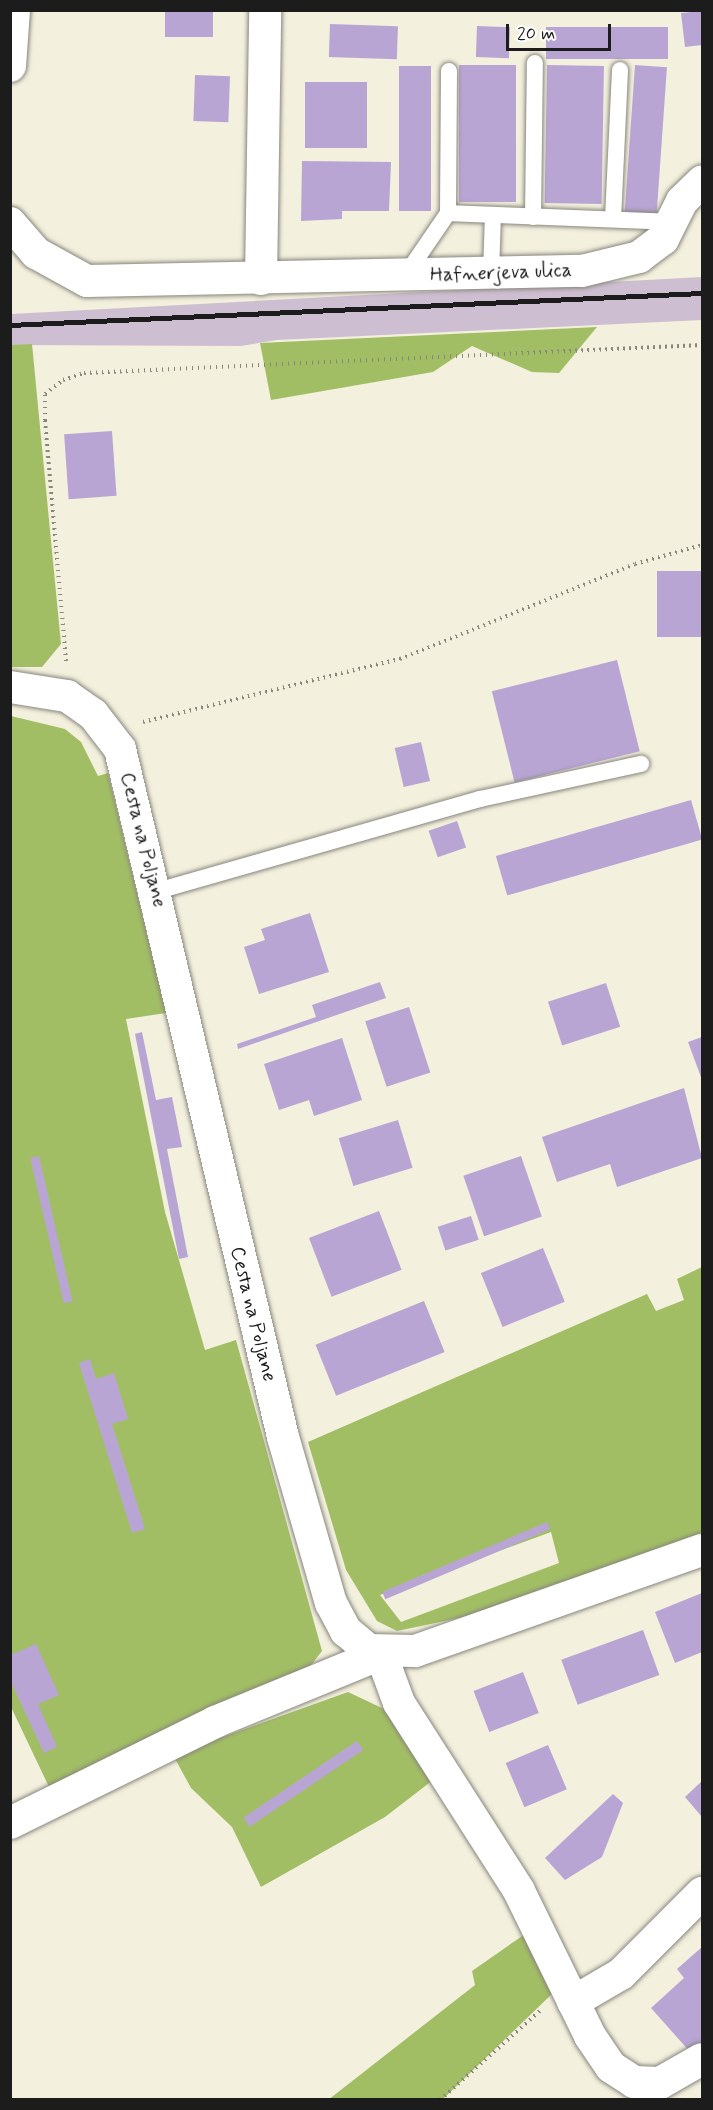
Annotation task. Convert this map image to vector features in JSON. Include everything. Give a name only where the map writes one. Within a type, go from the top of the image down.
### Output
[{"type":"street","points":[[10,66],[14,10]]},
{"type":"street","points":[[261,279],[265,10]]},
{"type":"street","name":"Hafnerjeva ulica","points":[[10,223],[36,253],[87,281],[582,271],[639,257],[663,239],[682,201],[702,182]]},
{"type":"street","points":[[10,687],[67,696]]},
{"type":"street","name":"Cesta na Poljane","points":[[67,696],[107,730],[126,770],[157,891],[245,1282],[328,1592],[356,1643],[381,1654]]},
{"type":"street","points":[[10,1823],[215,1722],[381,1654],[443,1645],[702,1550]]},
{"type":"street","points":[[381,1654],[399,1703],[487,1838],[611,2067],[634,2082],[660,2083],[702,2059]]},
{"type":"street","points":[[569,1993],[621,1974],[702,1893]]},
{"type":"lane","points":[[532,216],[535,63]]},
{"type":"lane","points":[[613,219],[620,70]]},
{"type":"lane","points":[[405,276],[448,213],[448,71]]},
{"type":"lane","points":[[448,213],[673,222]]},
{"type":"lane","points":[[491,274],[493,215]]},
{"type":"lane","points":[[157,891],[480,799],[641,764]]},
{"type":"path","points":[[67,696],[45,420],[45,394],[63,380],[84,373],[702,345]]},
{"type":"path","points":[[107,730],[400,659],[635,564],[702,544]]},
{"type":"path","points":[[440,2100],[569,1993]]},
{"type":"shaded area","points":[[702,277],[702,320],[277,340],[241,346],[11,345],[11,314]]},
{"type":"green space","points":[[597,327],[559,373],[532,372],[472,346],[433,372],[271,400],[260,343]]},
{"type":"green space","points":[[32,344],[61,644],[42,667],[11,667],[11,345]]},
{"type":"green space","points":[[11,716],[65,729],[81,742],[98,776],[108,773],[166,1013],[126,1019],[165,1212],[205,1350],[236,1340],[322,1651],[305,1673],[50,1789],[11,1707]]},
{"type":"green space","points":[[702,1267],[702,1537],[464,1617],[397,1631],[377,1621],[346,1570],[308,1442],[647,1294],[656,1311],[684,1300],[677,1279]],"holes":[[[551,1532],[559,1563],[401,1622],[380,1595]]]},
{"type":"green space","points":[[348,1692],[384,1709],[433,1780],[385,1817],[261,1887],[232,1827],[191,1788],[173,1755]]},
{"type":"green space","points":[[525,1934],[553,1993],[443,2099],[328,2100],[475,1985],[472,1971]]},
{"type":"building","points":[[165,10],[213,10],[213,37],[165,37]]},
{"type":"building","points":[[702,11],[702,45],[685,47],[681,13]]},
{"type":"building","points":[[330,24],[398,26],[397,59],[329,57]]},
{"type":"building","points":[[477,26],[510,27],[509,58],[476,57]]},
{"type":"building","points":[[546,27],[668,27],[668,59],[546,59]]},
{"type":"building","points":[[459,65],[516,65],[516,202],[459,202]]},
{"type":"building","points":[[547,65],[604,66],[602,204],[545,203]]},
{"type":"building","points":[[635,65],[667,67],[656,217],[625,215]]},
{"type":"building","points":[[399,66],[431,66],[431,211],[399,211]]},
{"type":"building","points":[[195,75],[230,76],[228,122],[193,121]]},
{"type":"building","points":[[305,82],[367,82],[367,148],[305,148]]},
{"type":"building","points":[[302,161],[391,162],[389,211],[342,211],[342,219],[301,221]]},
{"type":"building","points":[[112,431],[117,496],[69,499],[64,434]]},
{"type":"building","points":[[657,571],[702,571],[702,637],[657,637]]},
{"type":"building","points":[[617,660],[640,751],[515,782],[492,691]]},
{"type":"building","points":[[421,742],[430,781],[404,787],[395,748]]},
{"type":"building","points":[[691,800],[702,839],[507,895],[496,856]]},
{"type":"building","points":[[457,821],[466,847],[438,857],[429,831]]},
{"type":"building","points":[[310,913],[329,972],[259,994],[244,947],[265,940],[261,929]]},
{"type":"building","points":[[380,982],[386,998],[238,1049],[237,1044],[316,1017],[312,1005]]},
{"type":"building","points":[[606,983],[620,1027],[562,1046],[548,1002]]},
{"type":"building","points":[[409,1007],[430,1073],[387,1087],[365,1021]]},
{"type":"building","points":[[142,1032],[156,1100],[172,1097],[182,1147],[167,1149],[188,1257],[179,1259],[135,1034]]},
{"type":"building","points":[[702,1037],[702,1080],[688,1042]]},
{"type":"building","points":[[342,1038],[362,1100],[314,1116],[309,1100],[279,1110],[264,1064]]},
{"type":"building","points":[[684,1088],[702,1158],[617,1187],[610,1164],[557,1182],[542,1137]]},
{"type":"building","points":[[398,1120],[413,1168],[353,1186],[339,1138]]},
{"type":"building","points":[[39,1156],[73,1301],[64,1303],[30,1158]]},
{"type":"building","points":[[521,1156],[542,1217],[484,1236],[463,1176]]},
{"type":"building","points":[[379,1211],[402,1270],[332,1297],[309,1238]]},
{"type":"building","points":[[471,1216],[479,1240],[445,1251],[438,1227]]},
{"type":"building","points":[[543,1248],[565,1302],[503,1327],[481,1273]]},
{"type":"building","points":[[424,1301],[445,1352],[336,1396],[316,1345]]},
{"type":"building","points":[[90,1359],[96,1379],[114,1373],[128,1419],[112,1424],[145,1529],[132,1533],[79,1363]]},
{"type":"building","points":[[547,1522],[550,1529],[385,1599],[382,1592]]},
{"type":"building","points":[[702,1593],[702,1652],[675,1663],[655,1612]]},
{"type":"building","points":[[643,1630],[659,1675],[578,1705],[561,1660]]},
{"type":"building","points":[[36,1644],[59,1695],[38,1704],[57,1747],[44,1753],[10,1680],[10,1649],[13,1654]]},
{"type":"building","points":[[523,1672],[539,1713],[489,1732],[474,1691]]},
{"type":"building","points":[[357,1741],[363,1750],[250,1827],[243,1818]]},
{"type":"building","points":[[548,1745],[567,1789],[524,1807],[506,1763]]},
{"type":"building","points":[[702,1781],[702,1817],[685,1797]]},
{"type":"building","points":[[613,1794],[623,1803],[602,1857],[565,1880],[545,1858]]},
{"type":"building","points":[[702,1947],[702,2042],[691,2053],[651,2008],[684,1978],[677,1969]]},
{"type":"railway","points":[[10,325],[702,293]]}]
